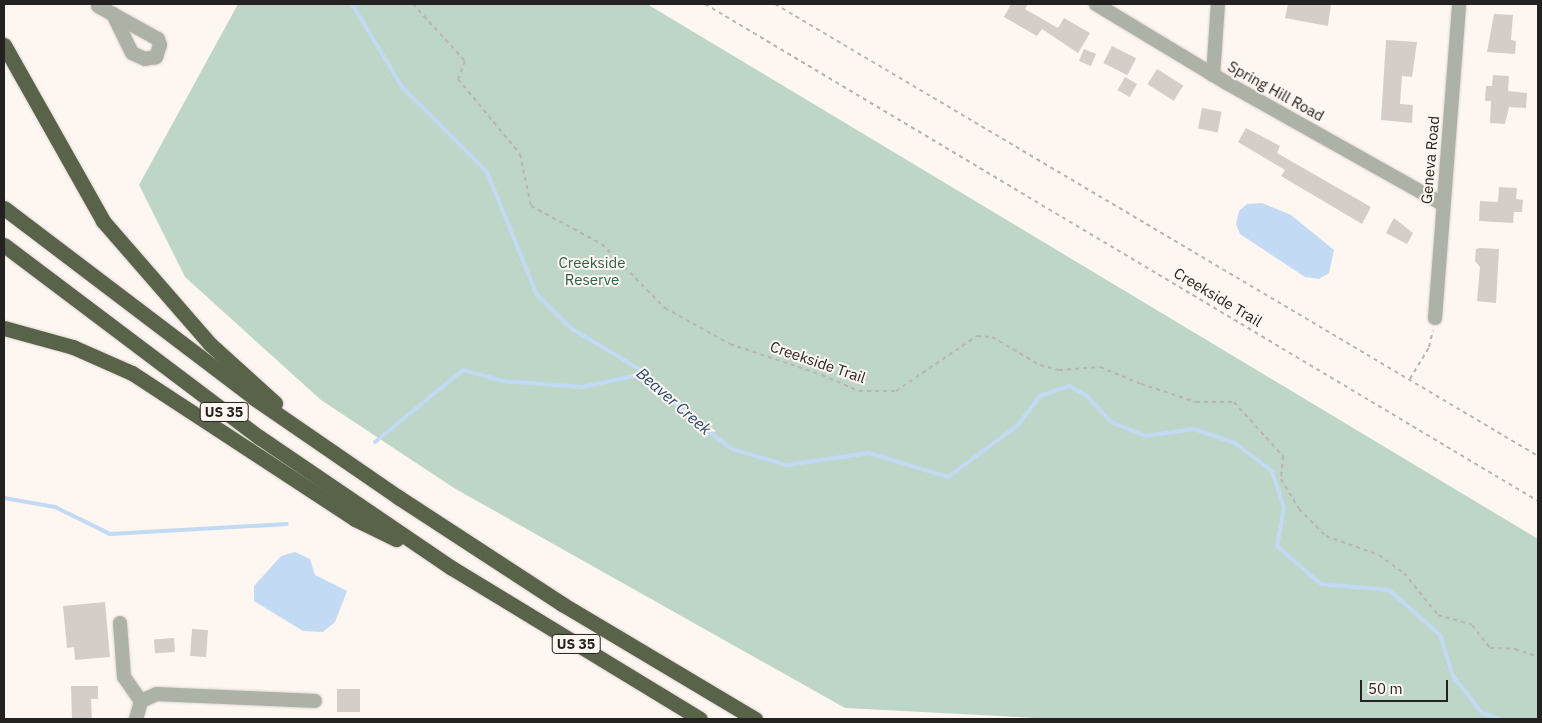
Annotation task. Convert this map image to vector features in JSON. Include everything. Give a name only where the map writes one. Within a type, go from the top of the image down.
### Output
[{"type":"highway","points":[[4,46],[103,221],[210,344],[335,454]]},
{"type":"highway","name":"US 35","points":[[4,208],[254,398],[335,454],[562,604],[755,719]]},
{"type":"highway","name":"US 35","points":[[4,245],[259,438],[452,568],[700,719]]},
{"type":"highway","points":[[4,328],[73,347],[132,373],[355,519],[452,568]]},
{"type":"street","points":[[96,4],[113,14]]},
{"type":"street","name":"Spring Hill Road","points":[[1096,4],[1214,75],[1443,204]]},
{"type":"street","points":[[1214,75],[1218,4]]},
{"type":"street","name":"Geneva Road","points":[[1435,318],[1459,4]]},
{"type":"street","points":[[120,623],[124,677],[141,701]]},
{"type":"street","points":[[136,719],[141,701],[149,695],[174,693],[315,701]]},
{"type":"path","name":"Creekside Trail","points":[[414,4],[465,61],[458,78],[520,154],[531,206],[602,244],[665,308],[730,344],[822,375],[859,391],[896,391],[977,336],[992,337],[1040,365],[1059,370],[1100,367],[1141,384],[1196,402],[1234,402],[1283,456],[1281,479],[1299,509],[1326,536],[1379,555],[1404,573],[1438,615],[1472,625],[1490,648],[1515,650],[1538,657]]},
{"type":"path","name":"Creekside Trail","points":[[705,4],[1538,501]]},
{"type":"path","points":[[775,4],[1538,456]]},
{"type":"path","points":[[1410,379],[1429,347],[1435,318]]},
{"type":"green space","name":"Creekside Reserve","points":[[238,4],[647,4],[1538,539],[1538,719],[1056,719],[845,708],[454,488],[321,400],[185,277],[139,185]]},
{"type":"water","points":[[1262,203],[1291,215],[1334,250],[1329,273],[1319,279],[1305,277],[1240,234],[1236,224],[1239,211],[1247,204]]},
{"type":"water","points":[[295,552],[310,559],[315,575],[347,591],[335,622],[323,632],[303,631],[254,601],[254,586],[281,556]]},
{"type":"building","points":[[1011,4],[1028,4],[1025,9],[1058,28],[1064,18],[1090,33],[1078,53],[1042,29],[1037,36],[1004,17]]},
{"type":"building","points":[[1288,4],[1331,4],[1328,26],[1285,18]]},
{"type":"building","points":[[1494,14],[1513,15],[1511,40],[1516,41],[1515,54],[1487,52]]},
{"type":"building","points":[[1386,40],[1417,42],[1412,77],[1402,76],[1400,104],[1413,105],[1412,123],[1381,120]]},
{"type":"building","points":[[1112,46],[1136,58],[1127,75],[1103,63]]},
{"type":"building","points":[[1084,49],[1096,54],[1091,66],[1079,61]]},
{"type":"building","points":[[1157,69],[1183,85],[1174,101],[1147,84]]},
{"type":"building","points":[[1493,75],[1509,76],[1508,91],[1527,93],[1526,108],[1509,107],[1505,124],[1490,123],[1491,101],[1485,101],[1486,86],[1492,86]]},
{"type":"building","points":[[1125,77],[1137,84],[1130,97],[1118,90]]},
{"type":"building","points":[[1202,108],[1222,112],[1218,132],[1198,129]]},
{"type":"building","points":[[1246,128],[1280,146],[1277,153],[1371,207],[1362,224],[1281,176],[1285,170],[1238,142]]},
{"type":"building","points":[[1499,187],[1517,188],[1516,199],[1523,200],[1522,212],[1514,212],[1513,223],[1479,221],[1480,201],[1498,202]]},
{"type":"building","points":[[1394,218],[1413,233],[1407,244],[1386,233]]},
{"type":"building","points":[[1476,249],[1499,249],[1496,303],[1477,301],[1480,267],[1475,261]]},
{"type":"building","points":[[105,602],[110,657],[75,660],[74,647],[67,648],[63,606]]},
{"type":"building","points":[[192,629],[208,630],[206,657],[190,656]]},
{"type":"building","points":[[174,638],[175,652],[155,653],[154,639]]},
{"type":"building","points":[[71,686],[98,686],[98,699],[91,699],[92,719],[72,719]]},
{"type":"building","points":[[337,689],[360,689],[360,712],[337,712]]},
{"type":"waterway","name":"Beaver Creek","points":[[352,4],[402,87],[487,172],[537,295],[572,329],[646,373],[683,412],[732,449],[786,465],[869,453],[948,477],[1018,425],[1040,396],[1069,386],[1087,396],[1111,422],[1146,436],[1194,429],[1235,443],[1272,471],[1284,507],[1277,546],[1321,584],[1389,590],[1440,635],[1453,676],[1482,713],[1499,719]]},
{"type":"waterway","points":[[375,442],[463,370],[503,381],[583,387],[646,373]]},
{"type":"waterway","points":[[4,498],[55,507],[110,534],[287,524]]}]
